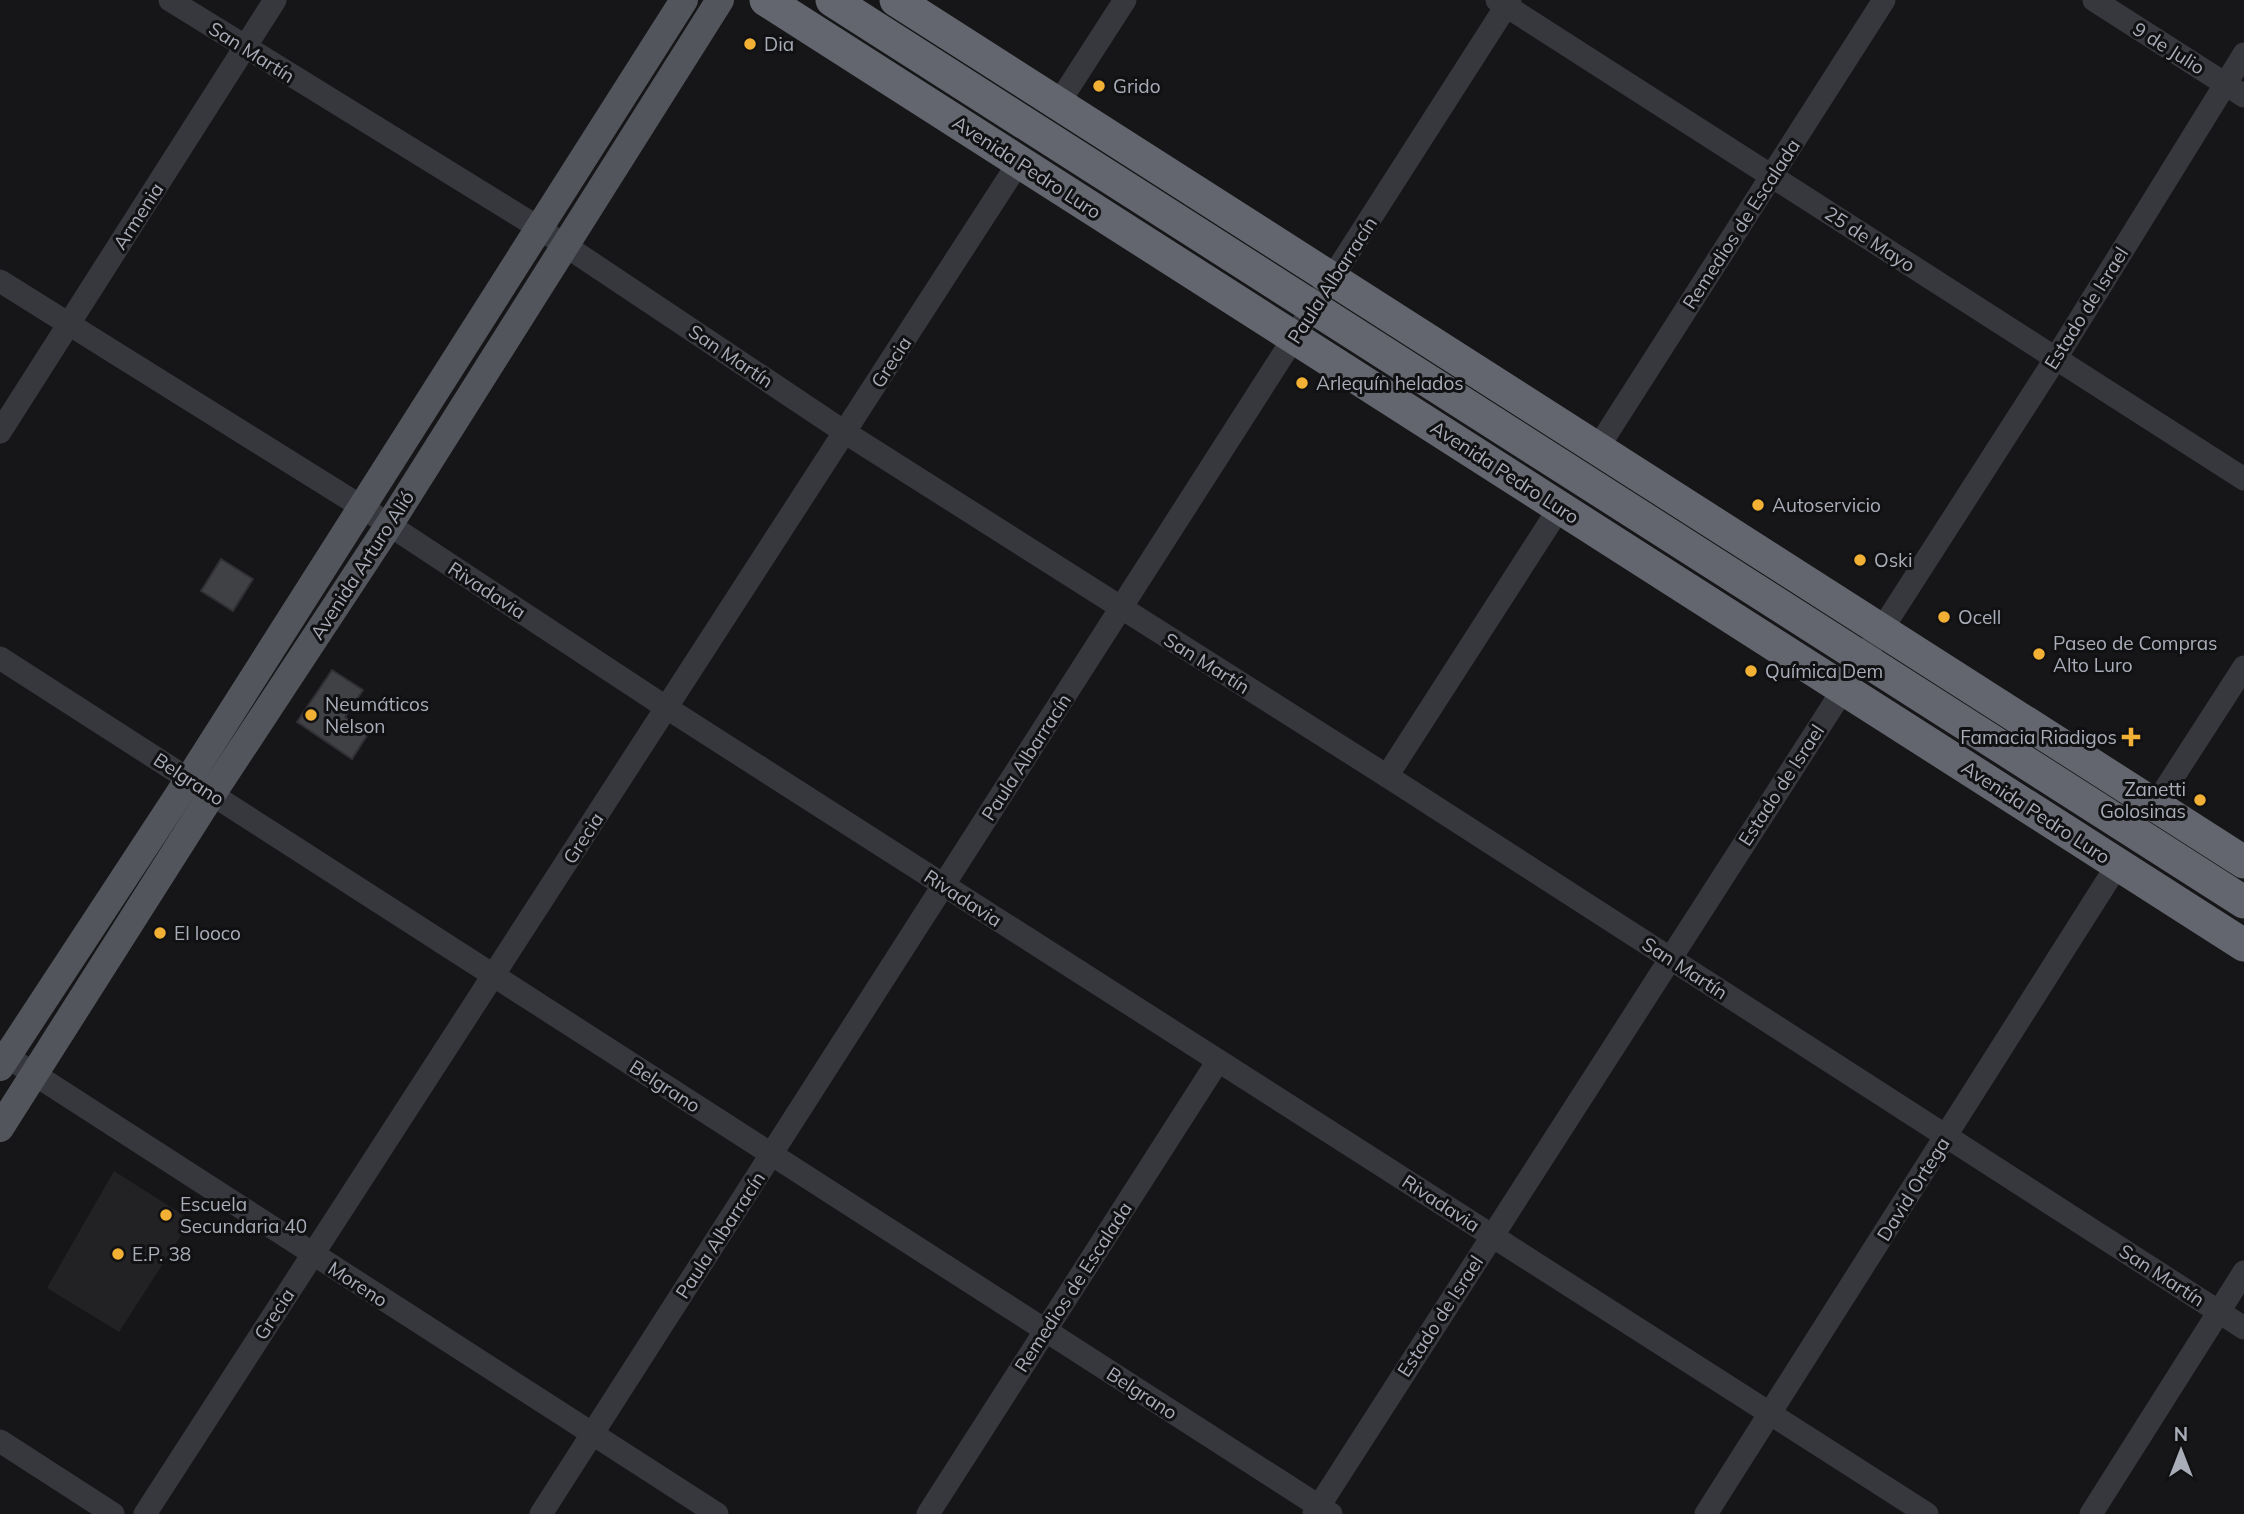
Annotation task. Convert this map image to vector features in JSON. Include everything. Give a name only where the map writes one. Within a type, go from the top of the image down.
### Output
[{"type":"highway","name":"Avenida Pedro Luro","points":[[766,0],[2244,944]]},
{"type":"highway","name":"Avenida Pedro Luro","points":[[832,0],[2244,902]]},
{"type":"highway","points":[[896,0],[2244,862]]},
{"type":"main road","name":"Avenida Arturo Alió","points":[[0,1128],[35,1075],[362,507],[684,0]]},
{"type":"main road","name":"Avenida Arturo Alió","points":[[2,1058],[389,525],[720,0]]},
{"type":"street","name":"San Martín","points":[[170,0],[539,228],[846,433],[1387,776],[2244,1328]]},
{"type":"street","name":"Armenia","points":[[0,432],[275,0]]},
{"type":"street","points":[[1058,104],[1125,0]]},
{"type":"street","name":"Remedios de Escalada","points":[[1597,449],[1884,0]]},
{"type":"street","name":"9 de Julio","points":[[2094,0],[2235,90]]},
{"type":"street","name":"Paula Albarracín","points":[[541,1514],[1295,338],[1505,2]]},
{"type":"street","name":"25 de Mayo","points":[[1505,2],[2244,479]]},
{"type":"street","name":"Estado de Israel","points":[[1321,1511],[1669,957],[2056,358],[2235,90],[2244,54]]},
{"type":"street","name":"Grecia","points":[[145,1514],[1019,162]]},
{"type":"street","name":"Rivadavia","points":[[0,281],[362,507],[667,708],[1927,1514]]},
{"type":"street","points":[[1387,776],[1560,507]]},
{"type":"street","name":"Belgrano","points":[[0,658],[1321,1511]]},
{"type":"street","points":[[2155,805],[2244,667]]},
{"type":"street","name":"David Ortega","points":[[1706,1514],[2118,864]]},
{"type":"street","name":"Moreno","points":[[2,1058],[35,1075],[717,1514]]},
{"type":"street","name":"Remedios de Escalada","points":[[928,1514],[1218,1061]]},
{"type":"street","points":[[2091,1514],[2244,1272]]},
{"type":"street","points":[[0,1441],[113,1514]]},
{"type":"shaded area","name":"E.P. 38","points":[[114,1171],[191,1220],[119,1332],[47,1288]]},
{"type":"building","points":[[221,559],[253,579],[233,611],[201,591]]},
{"type":"building","points":[[332,670],[363,690],[345,717],[368,734],[352,759],[297,722]]},
{"type":"place","name":"Dia","points":[[750,44]]},
{"type":"place","name":"Grido","points":[[1099,86]]},
{"type":"place","name":"Arlequín helados","points":[[1302,383]]},
{"type":"place","name":"Autoservicio","points":[[1758,505]]},
{"type":"place","name":"Oski","points":[[1860,560]]},
{"type":"place","name":"Ocell","points":[[1944,617]]},
{"type":"place","name":"Paseo de Compras Alto Luro","points":[[2039,654]]},
{"type":"place","name":"Química Dem","points":[[1751,671]]},
{"type":"place","name":"Neumáticos Nelson","points":[[311,715]]},
{"type":"place","name":"Famacia Riadigos","points":[[2131,737]]},
{"type":"place","name":"Zanetti Golosinas","points":[[2200,800]]},
{"type":"place","name":"El looco","points":[[160,933]]},
{"type":"place","name":"Escuela Secundaria 40","points":[[166,1215]]},
{"type":"place","name":"E.P. 38","points":[[118,1254]]}]
